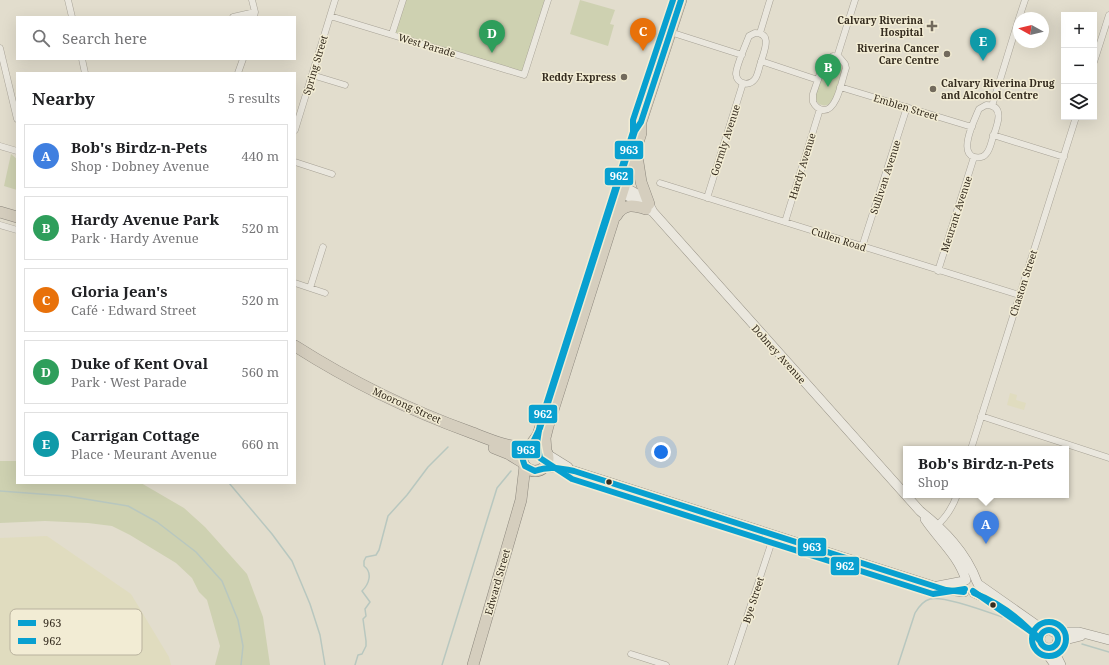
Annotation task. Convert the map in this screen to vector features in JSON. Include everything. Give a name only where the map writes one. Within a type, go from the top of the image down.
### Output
[{"type":"highway","points":[[641,122],[641,133],[636,149],[621,190],[540,428],[522,456],[524,464],[531,470],[541,469],[547,462],[545,438],[548,426],[614,220],[621,190],[635,131],[641,122],[680,0]]},
{"type":"highway","points":[[614,220],[622,209],[629,205],[650,208],[641,182],[636,149]]},
{"type":"highway","points":[[0,204],[16,210]]},
{"type":"highway","points":[[0,212],[16,217]]},
{"type":"highway","name":"Moorong Street","points":[[296,347],[356,381],[395,401],[491,440],[512,446],[528,447]]},
{"type":"highway","name":"Moorong Street","points":[[296,356],[351,387],[393,408],[454,434],[509,454],[524,464]]},
{"type":"highway","points":[[528,447],[539,446],[546,452]]},
{"type":"highway","name":"Edward Street","points":[[521,500],[524,464]]},
{"type":"highway","name":"Edward Street","points":[[473,665],[521,500],[530,482],[541,469]]},
{"type":"main road","name":"Dobney Avenue","points":[[621,190],[643,197],[650,208],[903,492]]},
{"type":"main road","points":[[546,452],[574,471]]},
{"type":"main road","points":[[541,469],[558,468],[574,471],[946,590],[964,592],[968,594],[974,593],[988,599],[1033,632],[1056,665]]},
{"type":"main road","name":"Dobney Avenue","points":[[908,498],[963,555],[971,568],[977,583]]},
{"type":"main road","points":[[935,527],[957,559],[965,581],[962,586],[964,592]]},
{"type":"main road","points":[[935,586],[965,581],[970,578],[1057,636],[1056,655],[1061,665]]},
{"type":"main road","points":[[974,593],[977,590],[977,583]]},
{"type":"main road","points":[[1042,644],[1042,634],[1049,632],[1079,632],[1109,640]]},
{"type":"main road","points":[[1042,644],[1050,648],[1056,644],[1086,634]]},
{"type":"street","points":[[68,0],[72,16]]},
{"type":"street","points":[[240,16],[254,14],[252,0]]},
{"type":"street","name":"Spring Street","points":[[296,127],[335,0]]},
{"type":"street","points":[[392,34],[403,0]]},
{"type":"street","name":"West Parade","points":[[330,16],[524,75],[548,0]]},
{"type":"street","points":[[760,33],[770,0]]},
{"type":"street","points":[[837,56],[855,0]]},
{"type":"street","points":[[1021,12],[1024,0]]},
{"type":"street","points":[[1097,53],[1109,15]]},
{"type":"street","points":[[670,32],[742,55]]},
{"type":"street","points":[[755,33],[760,33],[765,36],[766,43],[761,61],[754,80],[749,83],[743,83],[739,80],[736,73],[742,55],[749,36],[755,33]]},
{"type":"street","points":[[992,106],[1013,38]]},
{"type":"street","points":[[0,48],[16,114]]},
{"type":"street","points":[[837,56],[843,61],[846,68],[840,87],[833,106],[827,110],[820,109],[815,106],[812,98],[818,80],[824,62],[830,57],[837,56]]},
{"type":"street","points":[[82,60],[85,72]]},
{"type":"street","points":[[238,72],[243,60]]},
{"type":"street","points":[[761,61],[818,80]]},
{"type":"street","points":[[312,75],[345,85]]},
{"type":"street","name":"Gormly Avenue","points":[[706,198],[743,83]]},
{"type":"street","name":"Emblen Street","points":[[840,87],[972,127]]},
{"type":"street","points":[[986,105],[992,106],[997,110],[999,117],[987,153],[980,158],[974,157],[970,154],[967,147],[972,127],[979,109],[986,105]]},
{"type":"street","name":"Sullivan Avenue","points":[[862,247],[907,107]]},
{"type":"street","name":"Hardy Avenue","points":[[785,222],[820,109]]},
{"type":"street","name":"Chaston Street","points":[[972,446],[1075,120]]},
{"type":"street","points":[[993,135],[1064,157]]},
{"type":"street","points":[[0,146],[16,151]]},
{"type":"street","name":"Meurant Avenue","points":[[938,271],[974,157]]},
{"type":"street","points":[[296,162],[332,174]]},
{"type":"street","name":"Cullen Road","points":[[660,183],[938,271],[1019,295]]},
{"type":"street","points":[[0,225],[16,230]]},
{"type":"street","points":[[310,288],[323,247]]},
{"type":"street","points":[[296,283],[325,293]]},
{"type":"street","points":[[982,416],[1109,458]]},
{"type":"street","points":[[935,527],[951,510],[956,498]]},
{"type":"street","name":"Bye Street","points":[[731,665],[774,535]]},
{"type":"street","points":[[631,654],[666,665]]},
{"type":"shaded area","points":[[1010,393],[1017,395],[1016,400],[1026,403],[1024,410],[1007,405]]},
{"type":"shaded area","points":[[47,536],[131,594],[140,609],[10,609],[10,655],[142,655],[142,612],[169,657],[171,665],[0,665],[0,538]]},
{"type":"green space","points":[[403,0],[548,0],[524,75],[392,34]]},
{"type":"green space","points":[[580,0],[615,10],[610,24],[614,25],[608,46],[570,34]]},
{"type":"green space","points":[[833,59],[838,60],[841,63],[842,74],[832,101],[823,105],[817,101],[816,92],[827,64]]},
{"type":"green space","points":[[11,154],[16,158],[16,190],[4,186]]},
{"type":"green space","points":[[0,461],[16,461],[16,484],[143,484],[184,508],[205,527],[247,574],[263,617],[270,665],[215,665],[220,646],[207,600],[199,592],[192,578],[176,563],[130,535],[112,526],[88,523],[45,521],[0,523]]},
{"type":"waterway","points":[[355,665],[358,655],[362,654],[366,646],[363,619],[366,616],[365,609],[370,602],[362,591],[367,585],[369,578],[367,569],[364,566],[364,561],[366,557],[376,555],[379,550],[388,516],[407,495],[428,467],[448,447]]},
{"type":"waterway","points":[[442,665],[497,488],[511,471]]},
{"type":"waterway","points":[[230,484],[272,534],[292,561],[310,604],[320,635],[325,665]]},
{"type":"waterway","points":[[0,491],[67,496],[128,506],[157,522],[196,552],[222,581],[238,620],[243,646],[241,665]]},
{"type":"waterway","points":[[898,665],[915,613],[925,601],[936,598],[945,599],[1002,617]]},
{"type":"waterway","points":[[1082,644],[1109,652]]},
{"type":"transit line","name":"962","points":[[673,0],[633,120],[633,132],[540,424],[537,443],[540,458],[572,479],[933,594],[965,589]]},
{"type":"transit line","name":"963","points":[[681,0],[641,122],[635,131],[540,428],[533,442],[523,454],[522,457],[525,466],[535,471],[545,468],[574,471],[946,590],[964,592]]},
{"type":"transit line","name":"962","points":[[973,591],[1040,638]]},
{"type":"transit line","name":"963","points":[[974,593],[1002,607],[1026,626],[1040,641]]},
{"type":"transit line","name":"962","points":[[1049,622],[1061,627],[1066,639],[1061,651],[1049,656],[1037,651],[1032,639],[1037,627],[1049,622]]},
{"type":"transit line","name":"963","points":[[1049,630],[1055,633],[1058,639],[1055,645],[1049,648],[1043,645],[1040,639],[1043,633],[1049,630]]},
{"type":"place","name":"Calvary Riverina Hospital","points":[[932,26]]},
{"type":"place","name":"Gloria Jean's","points":[[643,51]]},
{"type":"place","name":"Duke of Kent Oval","points":[[492,53]]},
{"type":"place","name":"Riverina Cancer Care Centre","points":[[947,54]]},
{"type":"place","name":"Carrigan Cottage","points":[[983,61]]},
{"type":"place","name":"Reddy Express","points":[[624,77]]},
{"type":"place","name":"Hardy Avenue Park","points":[[828,87]]},
{"type":"place","name":"Calvary Riverina Drug and Alcohol Centre","points":[[933,89]]},
{"type":"place","name":"Bob's Birdz-n-Pets","points":[[986,544]]}]
